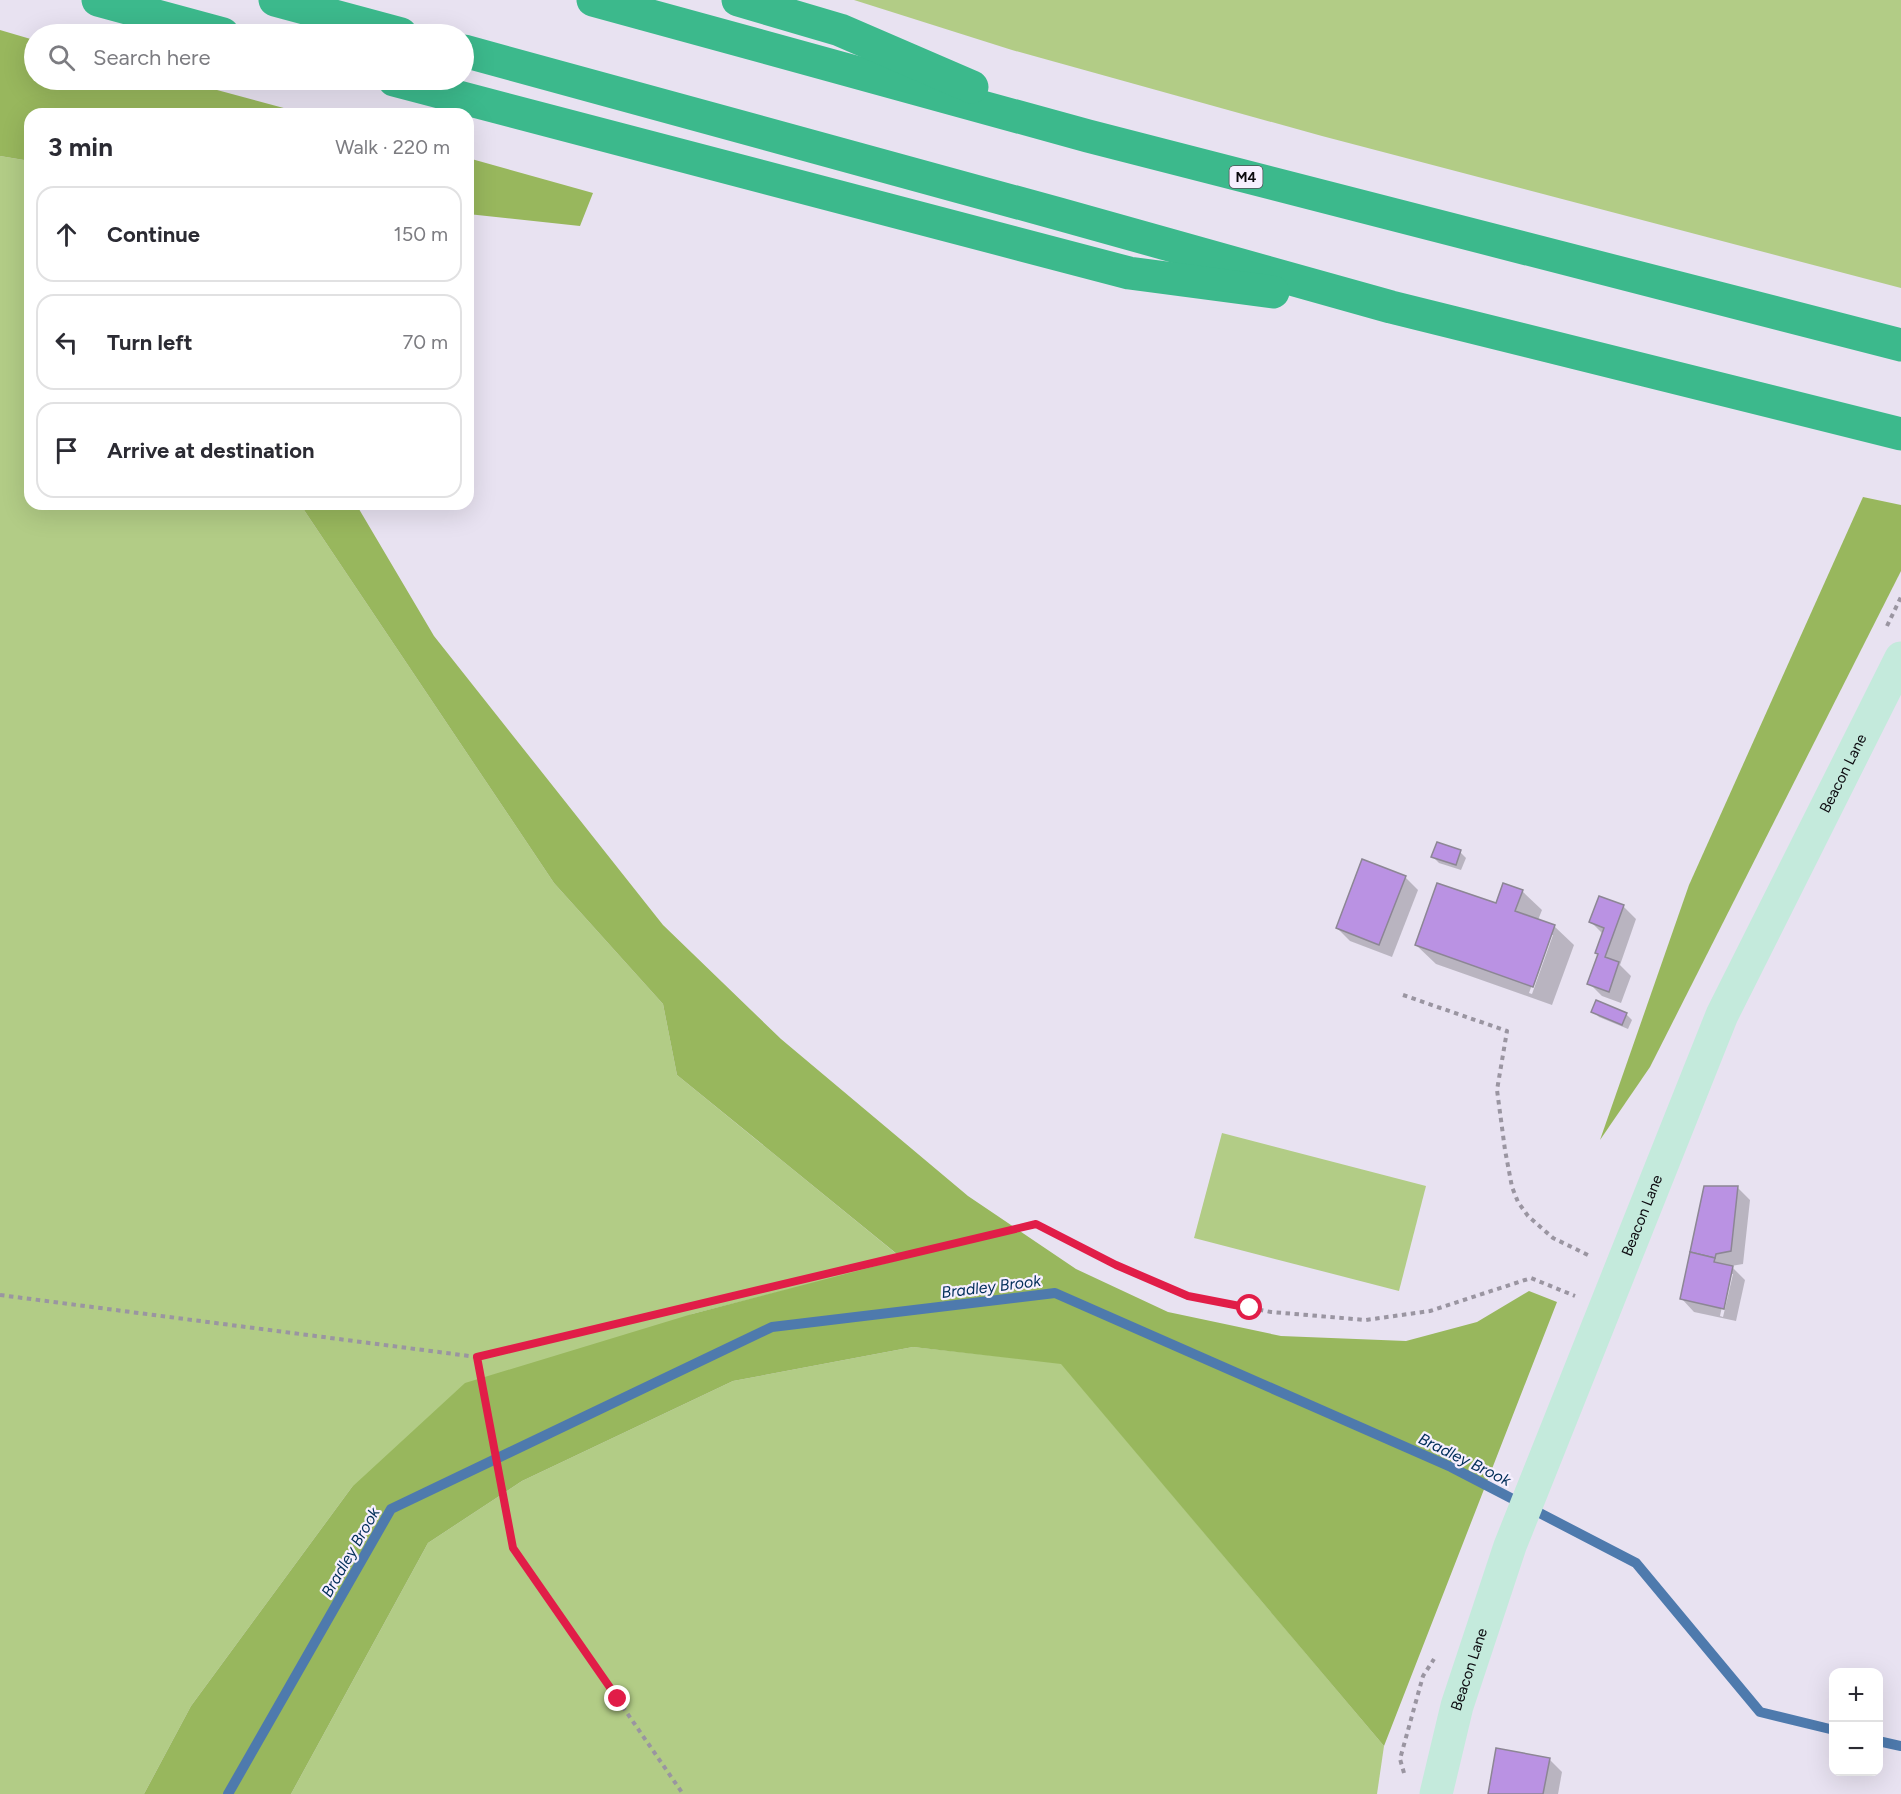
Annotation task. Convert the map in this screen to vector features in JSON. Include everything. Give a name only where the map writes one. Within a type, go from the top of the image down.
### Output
[{"type":"highway","points":[[98,0],[186,24]]},
{"type":"highway","points":[[275,0],[364,24]]},
{"type":"highway","name":"M4","points":[[593,0],[1088,136],[1901,345]]},
{"type":"highway","name":"M4","points":[[738,0],[840,30],[1088,136]]},
{"type":"highway","points":[[474,54],[1391,307],[1900,434]]},
{"type":"highway","points":[[432,90],[1129,273],[1391,307]]},
{"type":"main road","name":"Beacon Lane","points":[[1436,1794],[1457,1706],[1510,1546],[1722,1015],[1901,658]]},
{"type":"path","points":[[1403,994],[1507,1031],[1497,1090],[1508,1170],[1518,1202],[1528,1216],[1553,1238],[1620,1267]]},
{"type":"path","points":[[0,1295],[477,1357],[1036,1224],[1116,1265],[1188,1296],[1271,1312],[1366,1320],[1430,1311],[1531,1278],[1579,1297]]},
{"type":"path","points":[[477,1357],[513,1548],[683,1794]]},
{"type":"green space","points":[[854,0],[1901,0],[1901,288],[1322,136],[1012,50]]},
{"type":"green space","points":[[0,30],[24,37],[24,90],[217,90],[284,108],[24,108],[24,160],[0,156]]},
{"type":"green space","points":[[0,156],[24,160],[24,510],[304,510],[554,883],[663,1004],[677,1075],[904,1260],[692,1314],[352,1487],[191,1706],[144,1794],[0,1794]]},
{"type":"green space","points":[[474,160],[593,193],[580,226],[474,215]]},
{"type":"green space","points":[[1863,497],[1901,505],[1901,571],[1650,1067],[1600,1140],[1689,885]]},
{"type":"green space","points":[[304,510],[360,510],[434,636],[663,925],[781,1039],[968,1196],[1076,1269],[1168,1312],[1281,1336],[1406,1341],[1477,1322],[1529,1291],[1557,1302],[1384,1746],[1061,1364],[913,1347],[733,1381],[522,1481],[428,1543],[291,1794],[144,1794],[191,1706],[352,1487],[465,1383],[692,1314],[903,1259],[677,1075],[663,1004],[554,883]]},
{"type":"green space","points":[[1222,1133],[1426,1186],[1399,1291],[1194,1238]]},
{"type":"green space","points":[[913,1347],[1061,1363],[1384,1746],[1377,1794],[291,1794],[428,1543],[522,1481],[733,1381]]},
{"type":"building","points":[[1437,842],[1461,850],[1456,865],[1431,857]]},
{"type":"building","points":[[1362,859],[1406,876],[1379,945],[1336,928]]},
{"type":"building","points":[[1437,883],[1496,903],[1503,883],[1523,890],[1515,911],[1555,925],[1533,987],[1415,945]]},
{"type":"building","points":[[1599,896],[1624,905],[1605,957],[1619,962],[1609,992],[1587,984],[1598,954],[1595,953],[1604,928],[1589,922]]},
{"type":"building","points":[[1596,1000],[1627,1013],[1622,1025],[1591,1012]]},
{"type":"building","points":[[1704,1186],[1738,1186],[1731,1251],[1716,1254],[1715,1258],[1690,1252]]},
{"type":"building","points":[[1690,1252],[1715,1258],[1714,1262],[1733,1266],[1724,1309],[1680,1299]]},
{"type":"building","points":[[1496,1748],[1550,1758],[1543,1794],[1488,1794]]},
{"type":"waterway","name":"Bradley Brook","points":[[228,1794],[391,1509],[772,1327],[1055,1293],[1451,1467],[1636,1563],[1760,1712],[1829,1729]]},
{"type":"waterway","name":"Bradley Brook","points":[[1883,1742],[1901,1746]]},
{"type":"route","points":[[618,1699],[513,1548],[477,1357],[1036,1224],[1116,1265],[1188,1296],[1250,1308]]}]
